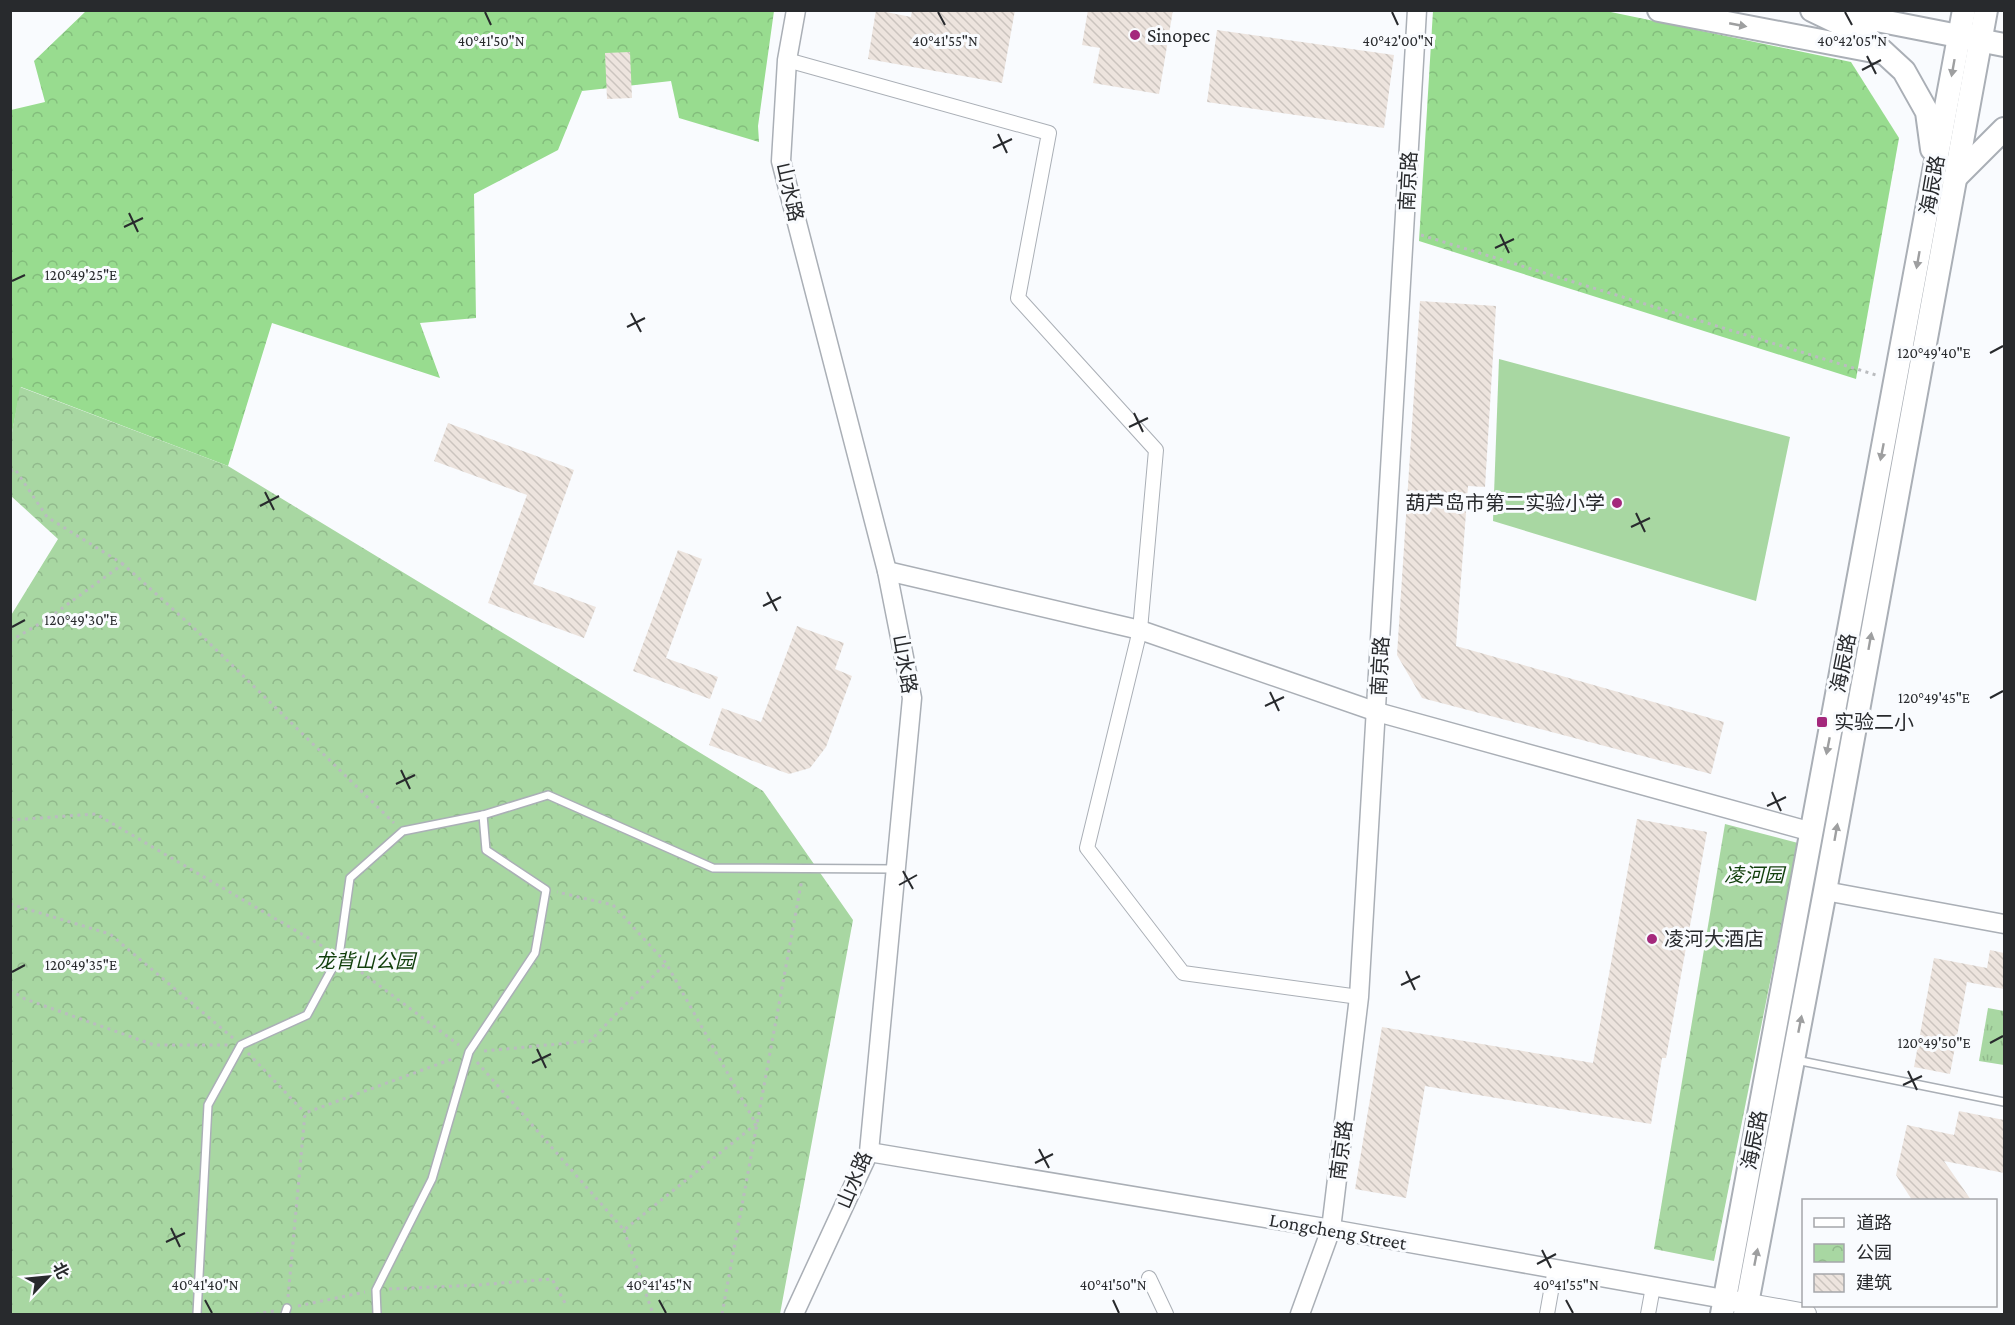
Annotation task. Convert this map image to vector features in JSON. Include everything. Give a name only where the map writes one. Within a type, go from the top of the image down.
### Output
[{"type":"main road","points":[[1659,10],[1884,53]]},
{"type":"main road","points":[[1812,10],[1866,36],[1904,71],[1927,112],[1944,174],[2004,129]]},
{"type":"main road","points":[[1828,10],[2004,45]]},
{"type":"main road","name":"海辰路","points":[[1746,1309],[1825,891],[1944,174],[1969,38],[1964,10]]},
{"type":"main road","name":"海辰路","points":[[1969,38],[1986,10]]},
{"type":"main road","name":"海辰路","points":[[1723,1307],[1895,381],[1944,174]]},
{"type":"main road","name":"Longcheng Street","points":[[1723,1307],[1806,1314]]},
{"type":"street","name":"山水路","points":[[794,1314],[869,1152],[912,698],[887,571],[781,161],[787,60],[796,10]]},
{"type":"street","name":"南京路","points":[[1300,1314],[1331,1229],[1359,997],[1418,10]]},
{"type":"street","points":[[787,60],[1049,133],[1018,298],[1156,450],[1140,630],[1087,848],[1183,973],[1359,997]]},
{"type":"street","points":[[887,571],[1140,630],[1377,712],[1812,832]]},
{"type":"street","points":[[1825,891],[2004,924]]},
{"type":"street","name":"Longcheng Street","points":[[869,1152],[1556,1269],[1653,1287],[1723,1307]]},
{"type":"street","points":[[1547,1314],[1556,1269]]},
{"type":"street","points":[[1149,1278],[1166,1314]]},
{"type":"street","points":[[1648,1314],[1653,1287]]},
{"type":"lane","points":[[197,1314],[208,1105],[241,1045],[307,1015],[339,956],[350,878],[403,831],[483,815],[548,795],[712,868],[896,869]]},
{"type":"lane","points":[[377,1314],[376,1290],[432,1179],[469,1052],[535,953],[546,890],[486,850],[483,815]]},
{"type":"lane","points":[[1794,1060],[2004,1102]]},
{"type":"path","points":[[1405,230],[1895,381]]},
{"type":"path","points":[[10,471],[15,469],[47,517],[123,564],[196,630],[403,831]]},
{"type":"path","points":[[10,641],[46,620],[123,564]]},
{"type":"path","points":[[10,820],[96,814],[339,956],[469,1052],[624,1230],[653,1314]]},
{"type":"path","points":[[722,1314],[804,868]]},
{"type":"path","points":[[546,890],[613,905],[666,963],[756,1124]]},
{"type":"path","points":[[10,904],[110,934],[241,1045],[305,1113],[286,1311],[376,1290],[552,1279],[565,1303]]},
{"type":"path","points":[[305,1113],[469,1052],[590,1041],[666,963]]},
{"type":"path","points":[[10,990],[25,999],[154,1045],[241,1045]]},
{"type":"path","points":[[624,1230],[756,1124]]},
{"type":"green space","points":[[86,11],[774,11],[758,126],[759,142],[679,118],[671,81],[582,91],[558,150],[474,194],[476,318],[420,323],[440,378],[272,323],[228,466],[21,387],[11,438],[11,110],[45,102],[34,61]]},
{"type":"green space","points":[[1433,11],[1606,11],[1851,62],[1899,138],[1856,379],[1419,241]]},
{"type":"green space","points":[[1499,359],[1790,437],[1756,601],[1493,521]]},
{"type":"green space","name":"龙背山公园","points":[[20,387],[228,466],[763,791],[853,920],[780,1314],[11,1314],[10,617],[58,539],[11,496],[11,438]]},
{"type":"green space","name":"凌河园","points":[[1725,824],[1798,843],[1714,1261],[1654,1249]]},
{"type":"green space","points":[[1988,1008],[2004,1011],[2004,1065],[1979,1061]]},
{"type":"building","points":[[876,10],[911,17],[912,10],[1015,10],[1002,83],[868,59]]},
{"type":"building","points":[[1088,10],[1173,10],[1159,94],[1093,83],[1100,48],[1082,45]]},
{"type":"building","points":[[1217,30],[1394,55],[1384,128],[1207,102]]},
{"type":"building","points":[[630,52],[632,98],[607,99],[605,53]]},
{"type":"building","points":[[1420,301],[1496,306],[1485,487],[1468,486],[1456,646],[1724,722],[1711,774],[1422,698],[1397,655]]},
{"type":"building","points":[[448,423],[574,470],[533,584],[596,607],[584,638],[488,603],[527,495],[434,461]]},
{"type":"building","points":[[678,550],[702,559],[666,658],[718,677],[710,699],[633,671]]},
{"type":"building","points":[[797,626],[844,643],[835,669],[852,676],[826,747],[810,768],[789,774],[709,745],[722,708],[761,722]]},
{"type":"building","points":[[1637,819],[1707,832],[1666,1058],[1662,1058],[1651,1124],[1425,1086],[1406,1198],[1355,1189],[1382,1027],[1593,1063]]},
{"type":"building","points":[[1990,950],[2004,953],[2004,989],[1967,982],[1950,1074],[1914,1067],[1934,958],[1987,968]]},
{"type":"building","points":[[1959,1111],[2004,1120],[2004,1173],[1944,1161],[1970,1199],[1911,1199],[1896,1175],[1907,1125],[1954,1135]]},
{"type":"place","name":"Sinopec","points":[[1135,35]]},
{"type":"place","name":"葫芦岛市第二实验小学","points":[[1617,503]]},
{"type":"place","name":"实验二小","points":[[1822,722]]},
{"type":"place","name":"凌河大酒店","points":[[1652,939]]}]
